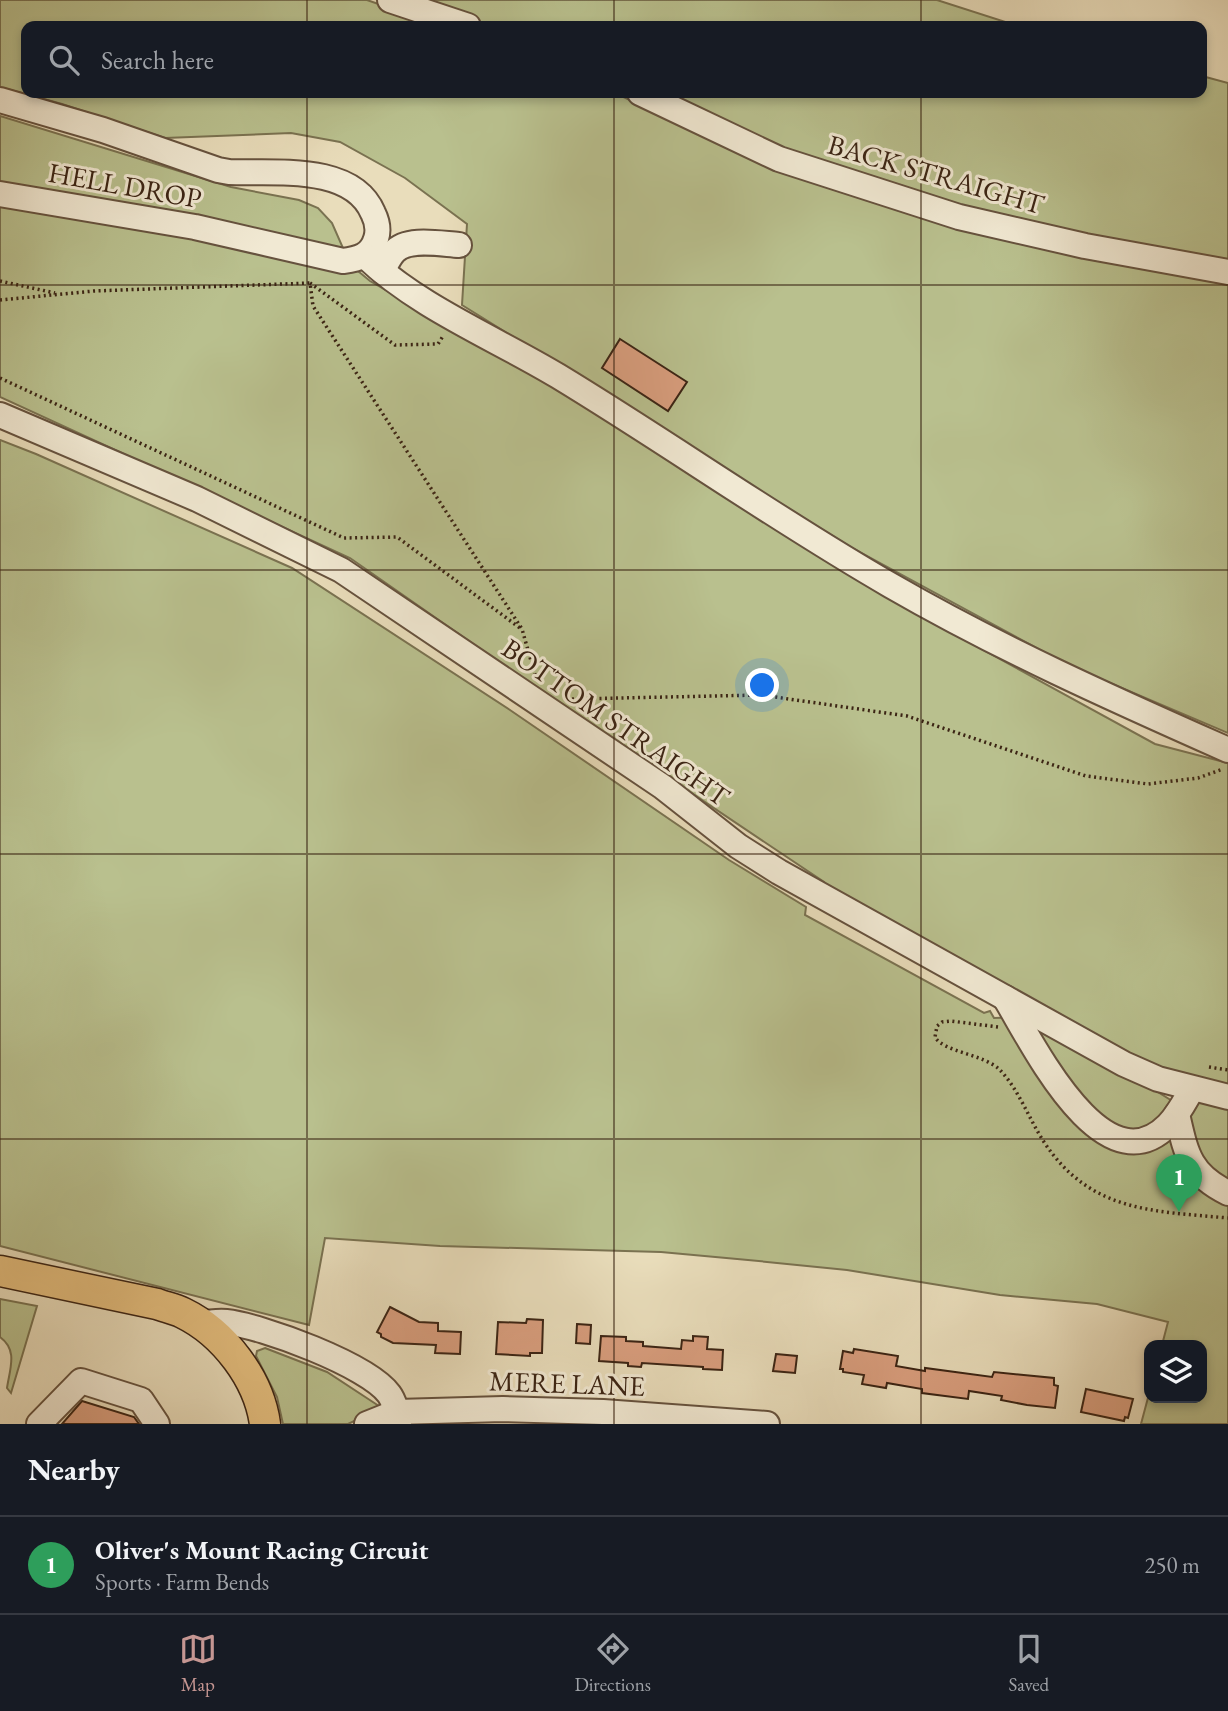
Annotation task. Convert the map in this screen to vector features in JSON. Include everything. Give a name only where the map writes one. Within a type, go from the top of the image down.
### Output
[{"type":"main road","points":[[0,1271],[157,1304],[181,1312],[225,1345],[249,1377],[262,1406],[265,1424]]},
{"type":"street","points":[[390,0],[453,21]]},
{"type":"street","name":"BACK STRAIGHT","points":[[651,98],[779,159],[959,217],[1084,246],[1228,272]]},
{"type":"street","points":[[0,100],[103,130],[179,158],[229,172],[311,174],[327,177],[354,189],[370,206],[378,229],[374,264]]},
{"type":"street","name":"HELL DROP","points":[[0,194],[240,237],[342,261],[374,264]]},
{"type":"street","points":[[374,264],[402,246],[414,243],[459,244]]},
{"type":"street","points":[[374,264],[414,294],[558,376],[742,495],[890,585],[1028,660],[1228,750]]},
{"type":"street","name":"BOTTOM STRAIGHT","points":[[0,415],[197,499],[341,570],[663,787],[738,845],[779,872],[1124,1064],[1158,1079],[1228,1097]]},
{"type":"street","points":[[1004,998],[1058,1085],[1090,1122],[1104,1133],[1121,1140],[1140,1140],[1161,1131],[1177,1114],[1192,1089]]},
{"type":"street","points":[[1177,1114],[1185,1151],[1193,1166],[1202,1178],[1228,1193]]},
{"type":"street","points":[[199,1323],[226,1322],[257,1330],[307,1346],[346,1363],[389,1394],[398,1418]]},
{"type":"street","points":[[39,1424],[81,1381],[141,1400],[157,1424]]},
{"type":"street","name":"MERE LANE","points":[[367,1424],[398,1418],[503,1409],[603,1412],[767,1424]]},
{"type":"path","points":[[0,281],[60,294]]},
{"type":"path","points":[[310,283],[313,306],[522,629],[536,678]]},
{"type":"path","points":[[0,300],[60,294],[310,283],[395,345],[438,344]]},
{"type":"path","points":[[0,378],[344,538],[397,537],[522,629]]},
{"type":"path","points":[[553,713],[562,700],[761,695],[907,716],[1086,776],[1148,784],[1198,778],[1228,768]]},
{"type":"path","points":[[1021,1024],[991,1027],[946,1021],[937,1026],[934,1034],[936,1041],[985,1060],[1000,1070],[1055,1158],[1084,1186],[1101,1196],[1129,1205],[1228,1218]]},
{"type":"path","points":[[1209,1067],[1228,1070]]},
{"type":"green space","points":[[0,0],[367,0],[427,21],[21,21],[21,93],[0,87]]},
{"type":"green space","points":[[415,0],[937,0],[1002,21],[476,21]]},
{"type":"green space","points":[[1207,77],[1228,83],[1228,264],[962,211],[780,151],[666,98],[1207,98]]},
{"type":"green space","points":[[40,98],[626,98],[768,165],[829,188],[959,228],[1228,281],[1228,733],[1070,666],[852,548],[462,305],[467,224],[405,178],[340,142],[291,133],[165,138]]},
{"type":"green space","points":[[0,116],[231,187],[299,200],[318,208],[332,223],[346,255],[370,281],[554,387],[903,606],[1155,744],[1228,763],[1228,1090],[1170,1072],[1108,1046],[822,889],[824,882],[565,708],[350,558],[0,397]]},
{"type":"green space","points":[[0,440],[292,568],[510,710],[729,860],[806,907],[805,915],[984,1013],[990,1011],[994,1018],[1024,1017],[1111,1063],[1174,1102],[1198,1101],[1228,1108],[1228,1424],[1141,1424],[1147,1403],[1207,1403],[1207,1340],[1163,1340],[1168,1322],[1097,1304],[1000,1295],[847,1270],[661,1252],[440,1246],[325,1238],[309,1325],[0,1246]]},
{"type":"green space","points":[[0,1299],[37,1306],[11,1393],[7,1388],[11,1354],[6,1342],[0,1337]]},
{"type":"green space","points":[[265,1348],[327,1372],[382,1408],[348,1424],[283,1424],[277,1397],[256,1356],[257,1351]]},
{"type":"building","points":[[620,339],[687,382],[668,411],[602,368]]},
{"type":"building","points":[[390,1307],[419,1322],[438,1323],[438,1331],[461,1332],[460,1354],[435,1353],[436,1345],[393,1343],[381,1337],[377,1332]]},
{"type":"building","points":[[527,1319],[543,1320],[542,1353],[530,1353],[530,1356],[496,1354],[498,1322],[526,1323]]},
{"type":"building","points":[[577,1324],[591,1325],[590,1344],[576,1343]]},
{"type":"building","points":[[601,1336],[626,1337],[626,1341],[643,1342],[643,1346],[681,1349],[682,1340],[693,1341],[693,1336],[708,1337],[707,1349],[723,1350],[722,1370],[642,1363],[641,1367],[628,1366],[628,1363],[599,1361]]},
{"type":"building","points":[[854,1349],[898,1356],[896,1366],[925,1371],[925,1368],[992,1377],[994,1372],[1054,1378],[1054,1385],[1058,1386],[1055,1408],[1001,1400],[1002,1396],[969,1391],[968,1399],[922,1393],[922,1389],[887,1383],[886,1388],[862,1384],[864,1375],[843,1372],[843,1369],[840,1369],[843,1351],[853,1353]]},
{"type":"building","points":[[776,1354],[797,1356],[795,1373],[773,1371]]},
{"type":"building","points":[[1086,1389],[1133,1399],[1128,1418],[1125,1417],[1124,1421],[1081,1412]]},
{"type":"building","points":[[82,1401],[134,1417],[139,1424],[62,1424]]},
{"type":"place","name":"Oliver's Mount Racing Circuit","points":[[1179,1212]]}]
